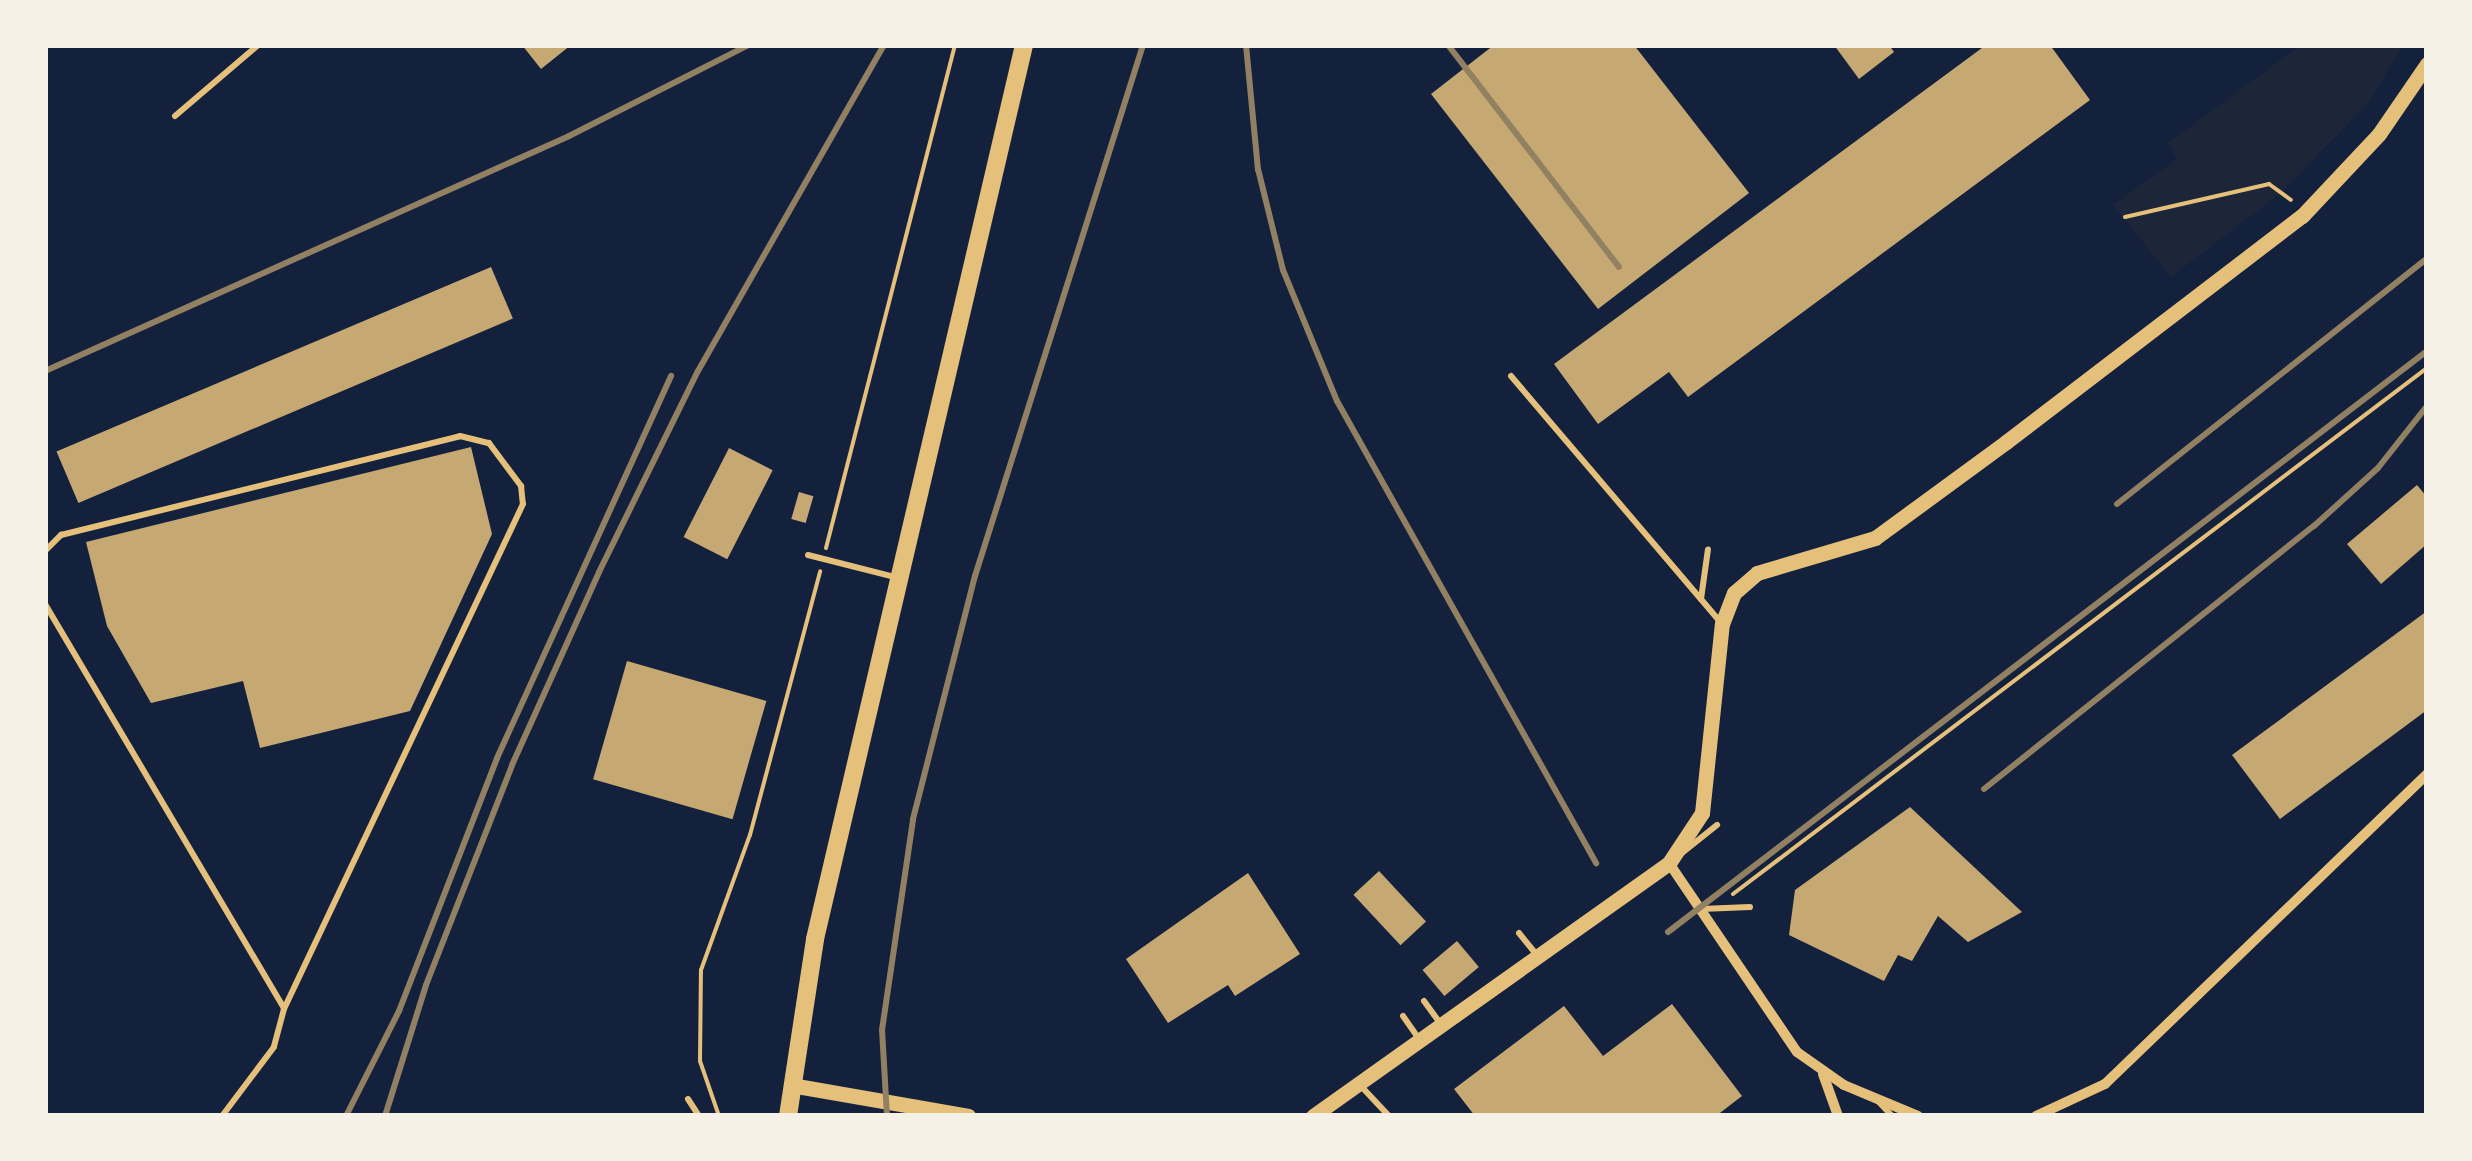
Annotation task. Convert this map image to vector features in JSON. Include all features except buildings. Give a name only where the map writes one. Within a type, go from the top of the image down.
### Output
[{"type":"main road","points":[[788,1116],[803,992],[1024,45]]},
{"type":"street","points":[[1314,1116],[1669,862],[1702,813],[1722,624],[1734,594],[1757,574],[1875,538],[2304,213],[2379,134],[2427,64]]},
{"type":"street","points":[[2036,1116],[2104,1084],[2427,774]]},
{"type":"street","points":[[1669,862],[1776,1028],[1822,1073],[1918,1116]]},
{"type":"street","points":[[1822,1073],[1838,1116]]},
{"type":"street","points":[[790,1085],[937,1114],[968,1116]]},
{"type":"lane","points":[[175,116],[258,45]]},
{"type":"lane","points":[[1511,376],[1722,624]]},
{"type":"lane","points":[[45,551],[62,534],[460,436],[489,443],[512,469],[523,504],[284,1009],[274,1047],[222,1116]]},
{"type":"lane","points":[[1701,600],[1708,549]]},
{"type":"lane","points":[[808,555],[899,578]]},
{"type":"lane","points":[[45,604],[284,1009]]},
{"type":"lane","points":[[1669,862],[1717,825]]},
{"type":"lane","points":[[1698,910],[1750,907]]},
{"type":"lane","points":[[1519,932],[1538,956]]},
{"type":"lane","points":[[1424,1001],[1440,1024]]},
{"type":"lane","points":[[1403,1016],[1419,1039]]},
{"type":"lane","points":[[1358,1084],[1389,1116]]},
{"type":"lane","points":[[1875,1098],[1892,1116]]},
{"type":"lane","points":[[688,1099],[699,1116]]},
{"type":"path","points":[[719,1116],[700,1061],[702,970],[750,835],[955,45]]},
{"type":"path","points":[[2124,217],[2269,184],[2304,213]]},
{"type":"path","points":[[1713,909],[2427,368]]},
{"type":"shaded area","points":[[2301,45],[2403,45],[2369,102],[2282,192],[2171,277],[2113,205],[2177,159],[2168,143]]},
{"type":"railway","points":[[45,371],[569,136],[748,45]]},
{"type":"railway","points":[[385,1116],[426,985],[512,765],[599,572],[698,371],[884,45]]},
{"type":"railway","points":[[887,1116],[882,1030],[913,819],[975,576],[1143,45]]},
{"type":"railway","points":[[1246,45],[1258,169],[1283,270],[1337,401],[1596,863]]},
{"type":"railway","points":[[1448,45],[1619,267]]},
{"type":"railway","points":[[2117,504],[2427,258]]},
{"type":"railway","points":[[1668,932],[2427,351]]},
{"type":"railway","points":[[346,1116],[399,1011],[497,758],[671,376]]},
{"type":"railway","points":[[1984,789],[2314,526],[2378,468],[2427,406]]}]
